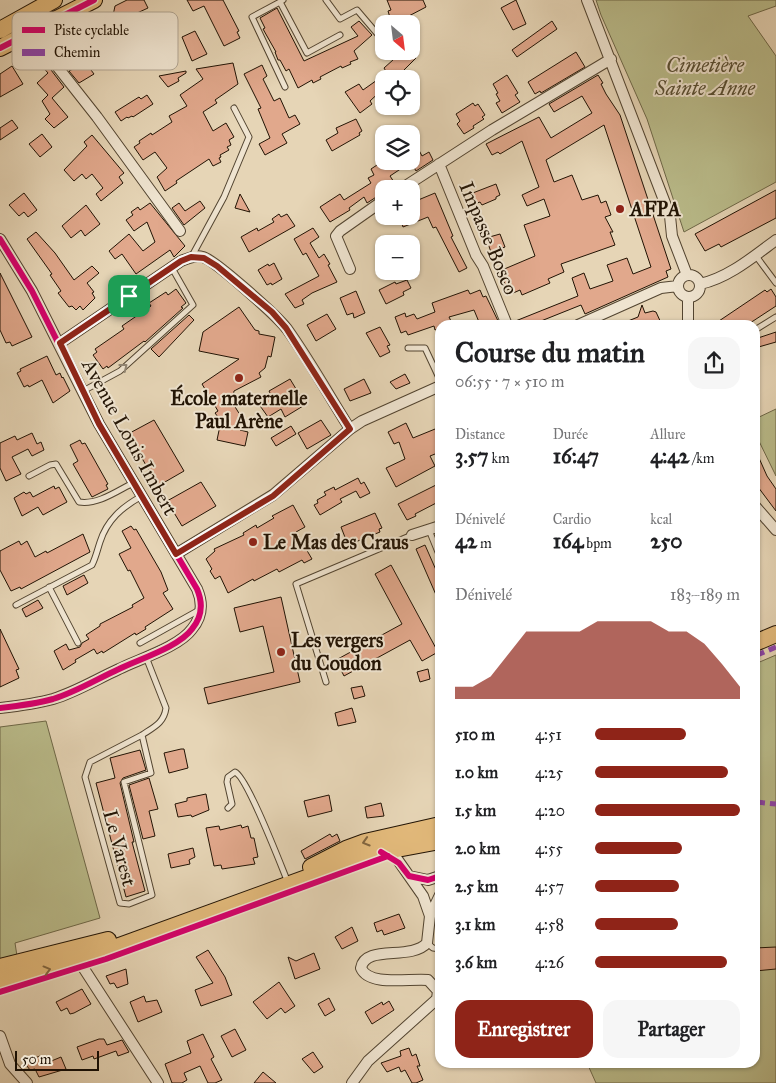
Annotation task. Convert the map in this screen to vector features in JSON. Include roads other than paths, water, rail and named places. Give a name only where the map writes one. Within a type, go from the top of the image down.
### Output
[{"type":"main road","points":[[32,12],[54,0]]},
{"type":"main road","points":[[70,12],[94,0]]},
{"type":"main road","points":[[0,30],[12,23]]},
{"type":"main road","points":[[0,48],[12,42]]},
{"type":"main road","points":[[760,641],[776,634]]},
{"type":"main road","points":[[760,650],[776,642]]},
{"type":"main road","points":[[260,894],[346,849],[365,842],[435,826]]},
{"type":"main road","points":[[0,983],[75,955],[188,921],[260,894],[435,842]]},
{"type":"main road","points":[[0,967],[75,955]]},
{"type":"street","points":[[587,0],[611,59],[652,174],[670,216],[672,236],[687,275]]},
{"type":"street","points":[[415,180],[611,59]]},
{"type":"street","points":[[60,70],[98,117],[180,231]]},
{"type":"street","name":"Impasse Bosco","points":[[439,164],[505,320]]},
{"type":"street","points":[[350,269],[336,236],[375,207]]},
{"type":"street","name":"Avenue Louis Imbert","points":[[0,240],[32,290],[60,343],[82,392],[176,554],[201,603]]},
{"type":"street","points":[[700,284],[718,279],[756,256],[776,240]]},
{"type":"street","points":[[0,261],[10,254]]},
{"type":"street","points":[[60,343],[172,268],[191,257],[204,258],[217,266],[272,312],[286,328],[350,429]]},
{"type":"street","points":[[688,297],[680,292],[678,286],[680,279],[687,275],[694,276],[700,284]]},
{"type":"street","points":[[688,297],[697,294],[700,284]]},
{"type":"street","points":[[589,320],[661,288],[678,286]]},
{"type":"street","points":[[688,297],[688,320]]},
{"type":"street","points":[[176,554],[273,496],[350,429],[376,414],[435,388]]},
{"type":"street","points":[[760,512],[776,530]]},
{"type":"street","points":[[412,535],[435,527]]},
{"type":"street","points":[[0,708],[35,704],[73,691],[173,644],[191,631],[198,620],[201,603]]},
{"type":"street","points":[[430,916],[423,896],[392,855],[402,841],[435,826]]},
{"type":"street","points":[[409,876],[428,880],[435,878]]},
{"type":"street","points":[[435,906],[430,916],[427,943],[416,951],[371,955],[363,961],[361,968],[364,974],[373,978],[428,980],[435,985]]},
{"type":"street","points":[[75,955],[158,1083]]},
{"type":"street","points":[[352,1083],[368,1061],[435,1003]]},
{"type":"street","points":[[0,1036],[10,1064],[27,1083]]},
{"type":"lane","points":[[326,0],[340,19],[357,10],[375,31]]},
{"type":"lane","points":[[285,87],[252,17],[281,1],[308,53],[340,35]]},
{"type":"lane","points":[[191,257],[224,196],[249,137],[234,108]]},
{"type":"lane","points":[[756,256],[776,283]]},
{"type":"lane","points":[[82,392],[120,371],[193,305],[172,268]]},
{"type":"lane","points":[[760,327],[776,317]]},
{"type":"lane","points":[[408,348],[425,348],[435,369]]},
{"type":"lane","points":[[29,476],[50,465],[56,464],[79,502],[87,504],[98,501],[134,482]]},
{"type":"lane","points":[[16,605],[92,565],[97,555],[100,541],[113,518],[125,505],[142,496]]},
{"type":"lane","points":[[429,529],[435,544]]},
{"type":"lane","points":[[326,682],[296,584],[412,535]]},
{"type":"lane","points":[[49,587],[78,643]]},
{"type":"lane","points":[[140,643],[201,603]]},
{"type":"lane","name":"Le Varest","points":[[142,735],[151,772],[124,782],[152,895],[129,904],[120,903],[85,777],[90,762],[142,735],[160,723],[165,716],[166,708],[146,656]]},
{"type":"lane","points":[[228,808],[232,804],[227,782],[228,777],[235,772],[242,778],[257,809],[287,880]]},
{"type":"lane","points":[[427,943],[435,948]]},
{"type":"place","name":"AFPA","points":[[620,209]]},
{"type":"place","name":"École maternelle Paul Arène","points":[[239,378]]},
{"type":"place","name":"Le Mas des Craus","points":[[253,542]]},
{"type":"place","name":"Les vergers du Coudon","points":[[281,652]]},
{"type":"park label","name":"Cimetière Sainte Anne","points":[[705,76]]}]
